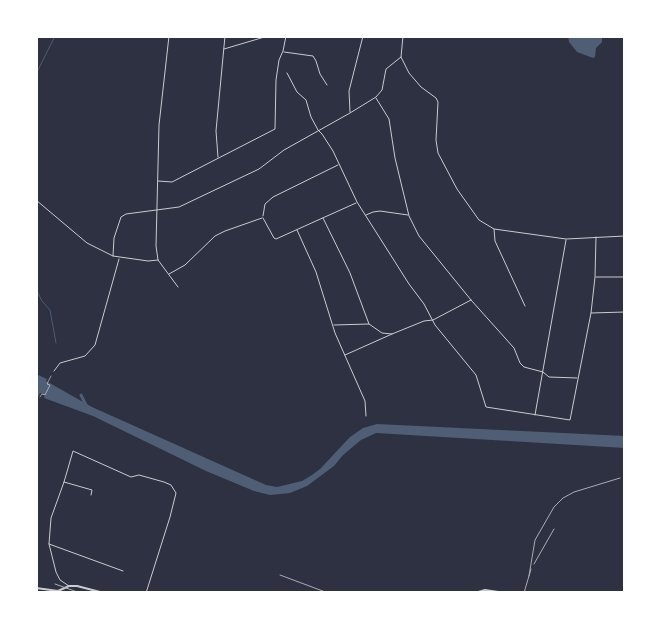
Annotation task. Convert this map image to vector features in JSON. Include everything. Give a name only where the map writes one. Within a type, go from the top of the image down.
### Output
[{"type":"street","points":[[169,36],[159,124],[156,246],[158,260],[178,287]]},
{"type":"street","points":[[218,157],[216,131],[225,36]]},
{"type":"street","points":[[224,49],[268,36]]},
{"type":"street","points":[[158,182],[172,182],[275,129],[276,80],[279,60],[283,52],[286,36]]},
{"type":"street","points":[[350,113],[350,91],[363,36]]},
{"type":"street","points":[[403,36],[401,57],[409,73],[438,102],[436,148],[457,189],[479,220],[494,228],[566,239],[625,236]]},
{"type":"street","points":[[283,52],[313,56],[320,74],[327,85]]},
{"type":"street","points":[[113,256],[114,238],[121,217],[126,214],[180,207],[259,168],[284,150],[376,97],[382,90],[386,69],[401,57]]},
{"type":"street","points":[[287,74],[297,92],[306,100],[311,117],[333,151],[365,215],[424,304],[435,326],[476,375],[486,407],[570,420],[591,313],[595,277],[596,237]]},
{"type":"street","points":[[376,97],[389,119],[395,158],[409,216],[419,236],[514,348],[520,363],[524,367],[543,372],[549,377],[578,378]]},
{"type":"street","points":[[339,164],[273,197],[265,204],[263,218],[276,239],[357,202]]},
{"type":"street","points":[[36,200],[87,243],[113,256],[148,261],[158,260]]},
{"type":"street","points":[[365,215],[380,211],[409,216]]},
{"type":"street","points":[[169,274],[185,266],[214,236],[263,218]]},
{"type":"street","points":[[323,218],[350,273],[369,324],[382,333],[392,334]]},
{"type":"street","points":[[494,228],[495,241],[525,306]]},
{"type":"street","points":[[297,230],[316,272],[344,356],[365,401],[366,416]]},
{"type":"street","points":[[535,415],[566,239]]},
{"type":"street","points":[[54,370],[57,365],[85,356],[95,344],[119,258]]},
{"type":"street","points":[[595,277],[625,277]]},
{"type":"street","points":[[344,356],[424,321],[433,320],[472,300]]},
{"type":"street","points":[[591,313],[625,312]]},
{"type":"street","points":[[333,325],[369,324]]},
{"type":"street","points":[[69,586],[60,580],[56,572],[49,544],[52,518],[73,451],[131,477],[145,476],[173,487],[176,493],[170,517],[146,593]]},
{"type":"street","points":[[64,482],[92,490],[91,494]]},
{"type":"street","points":[[49,544],[123,572]]},
{"type":"street","points":[[36,588],[58,591],[69,586],[83,587],[104,593]]},
{"type":"street","points":[[475,593],[480,590],[505,593]]},
{"type":"path","points":[[40,398],[42,394],[45,395],[50,385],[47,384],[51,376]]},
{"type":"water","points":[[568,36],[602,36],[602,42],[596,48],[595,57],[593,58],[577,52],[569,42]]},
{"type":"water","points":[[36,374],[92,407],[266,485],[277,487],[302,481],[312,475],[350,437],[363,428],[377,424],[625,436],[625,448],[376,433],[361,440],[343,455],[334,466],[307,486],[290,493],[270,495],[254,491],[206,471],[93,416],[44,398],[45,395],[40,393],[38,397],[36,396]]},
{"type":"waterway","points":[[36,74],[55,36]]},
{"type":"waterway","points":[[36,289],[42,301],[50,310],[56,343]]},
{"type":"waterway","points":[[81,395],[86,405]]},
{"type":"railway","points":[[529,576],[535,540],[554,507],[563,498],[574,492],[620,478]]},
{"type":"railway","points":[[534,564],[554,529]]},
{"type":"railway","points":[[524,593],[531,569]]},
{"type":"railway","points":[[280,575],[328,593]]},
{"type":"railway","points":[[55,584],[80,593]]}]
